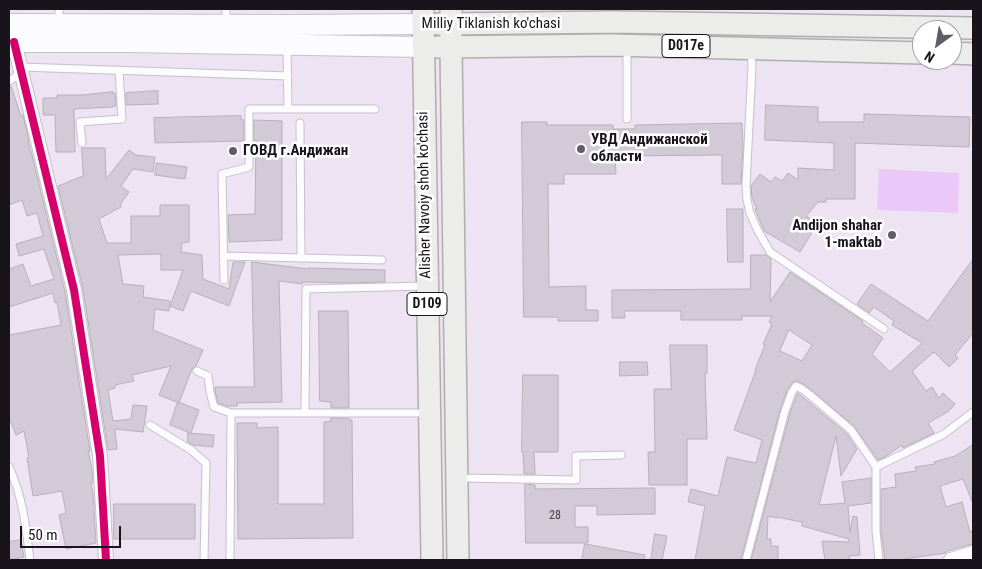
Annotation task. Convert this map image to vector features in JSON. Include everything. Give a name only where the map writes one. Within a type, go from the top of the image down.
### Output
[{"type":"main road","name":"Milliy Tiklanish ko'chasi","points":[[10,36],[59,16],[129,33]]},
{"type":"main road","name":"Milliy Tiklanish ko'chasi","points":[[288,35],[423,16],[615,22],[973,28]]},
{"type":"main road","name":"Alisher Navoiy shoh ko'chasi","points":[[423,16],[432,560]]},
{"type":"main road","name":"Alisher Navoiy shoh ko'chasi","points":[[451,16],[458,560]]},
{"type":"main road","name":"Milliy Tiklanish ko'chasi","points":[[10,36],[129,33],[226,26],[288,35],[423,47],[626,45],[912,53]]},
{"type":"street","points":[[10,36],[21,70],[74,290],[100,456],[106,560]]},
{"type":"street","points":[[951,560],[973,553]]},
{"type":"lane","points":[[288,35],[288,109]]},
{"type":"lane","points":[[626,45],[627,119]]},
{"type":"lane","points":[[751,48],[752,67],[746,185],[750,213],[757,229],[770,252],[884,329]]},
{"type":"lane","points":[[9,81],[21,70],[118,70],[288,76]]},
{"type":"lane","points":[[82,143],[80,122],[122,119],[118,70]]},
{"type":"lane","points":[[224,280],[222,174],[249,167],[249,109],[375,109]]},
{"type":"lane","points":[[300,123],[301,258]]},
{"type":"lane","points":[[223,256],[382,260]]},
{"type":"lane","points":[[305,413],[306,289],[427,286]]},
{"type":"lane","points":[[197,371],[208,376],[214,407],[231,413],[429,413]]},
{"type":"lane","points":[[746,560],[785,411],[796,386],[850,430],[876,467],[876,532],[879,560]]},
{"type":"lane","points":[[876,467],[944,434],[973,412]]},
{"type":"lane","points":[[230,560],[231,413]]},
{"type":"lane","points":[[150,425],[191,450],[206,464],[204,560]]},
{"type":"lane","points":[[457,478],[576,480],[576,456],[622,455]]},
{"type":"lane","points":[[9,467],[24,513],[30,560]]},
{"type":"shaded area","points":[[879,169],[959,173],[958,213],[877,210]]},
{"type":"building","points":[[9,86],[11,86],[21,116],[23,115],[65,292],[90,451],[88,451],[92,470],[93,483],[91,483],[96,543],[66,549],[59,515],[66,513],[62,491],[33,496],[24,431],[16,435],[9,417],[9,335],[61,325],[57,302],[55,303],[53,293],[9,307],[9,269],[23,264],[31,286],[54,279],[44,249],[19,256],[16,244],[43,236],[37,213],[27,216],[22,200],[9,205]]},
{"type":"building","points":[[158,91],[158,104],[126,105],[126,93]]},
{"type":"building","points":[[113,92],[113,94],[115,93],[116,106],[74,109],[75,152],[56,152],[55,115],[43,115],[43,98],[57,98],[57,95]]},
{"type":"building","points":[[766,105],[818,107],[818,122],[864,122],[864,114],[970,117],[969,147],[855,143],[855,199],[826,199],[826,202],[818,202],[806,216],[818,223],[800,252],[764,231],[755,209],[757,209],[752,198],[751,186],[760,174],[771,182],[775,177],[782,181],[788,173],[798,180],[798,168],[834,170],[834,143],[765,140]]},
{"type":"building","points":[[241,116],[241,120],[244,120],[244,141],[155,143],[154,118]]},
{"type":"building","points":[[254,120],[282,121],[282,240],[229,242],[228,215],[255,214],[256,140],[254,141]]},
{"type":"building","points":[[522,122],[547,122],[547,125],[613,125],[613,129],[635,129],[635,125],[742,123],[741,184],[722,184],[722,155],[615,156],[616,174],[564,174],[564,184],[548,184],[549,287],[586,286],[586,310],[598,310],[598,321],[558,321],[558,317],[524,317]]},
{"type":"building","points":[[82,148],[105,148],[106,179],[129,150],[136,155],[155,157],[153,172],[133,169],[121,186],[129,192],[120,205],[121,207],[99,219],[107,243],[131,243],[131,216],[160,216],[160,205],[189,205],[189,242],[182,243],[181,252],[202,255],[203,279],[229,289],[233,262],[245,262],[229,306],[191,291],[183,311],[170,306],[183,270],[161,270],[161,254],[118,255],[123,284],[144,286],[143,297],[170,301],[169,311],[155,309],[153,330],[203,350],[196,366],[192,369],[179,403],[159,395],[171,366],[132,375],[134,381],[115,385],[115,388],[108,390],[113,421],[131,419],[133,405],[147,406],[143,432],[115,429],[117,449],[108,450],[83,289],[58,186],[83,176]]},
{"type":"building","points":[[157,163],[187,167],[185,179],[155,175]]},
{"type":"building","points":[[727,209],[743,209],[743,262],[728,262]]},
{"type":"building","points":[[751,255],[766,255],[771,259],[770,302],[790,272],[863,321],[862,323],[883,338],[872,354],[890,372],[922,343],[892,325],[894,321],[874,307],[869,313],[857,304],[871,284],[928,321],[973,259],[973,333],[955,355],[958,358],[949,367],[934,352],[912,371],[926,391],[932,387],[939,398],[943,393],[955,404],[949,411],[928,423],[934,433],[903,448],[902,445],[878,460],[854,426],[805,385],[798,381],[793,382],[787,390],[780,410],[741,560],[695,560],[705,506],[688,502],[691,489],[718,496],[727,457],[756,463],[762,440],[734,430],[765,345],[763,344],[772,324],[769,322],[772,316],[742,316],[742,320],[681,320],[681,311],[624,311],[625,318],[612,318],[612,290],[750,289]],"holes":[[[789,330],[812,345],[802,361],[780,351]]]},
{"type":"building","points":[[252,262],[308,269],[385,270],[385,282],[302,282],[302,284],[279,281],[282,402],[237,403],[237,406],[227,406],[218,403],[215,387],[254,387]]},
{"type":"building","points":[[319,311],[348,311],[349,408],[331,408],[331,402],[320,401]]},
{"type":"building","points":[[670,345],[707,345],[707,373],[705,373],[707,439],[687,439],[687,485],[649,485],[648,452],[655,452],[654,389],[671,389]]},
{"type":"building","points":[[620,362],[647,362],[648,375],[620,376]]},
{"type":"building","points":[[523,375],[558,375],[558,452],[534,452],[535,474],[524,474],[522,452]]},
{"type":"building","points":[[798,393],[847,434],[857,449],[841,476],[836,436],[819,505],[845,503],[842,482],[871,478],[871,503],[848,506],[850,532],[853,516],[857,517],[860,555],[849,556],[850,560],[825,560],[822,541],[849,542],[849,539],[802,526],[802,522],[768,516],[767,539],[771,539],[771,546],[778,546],[778,560],[751,560],[790,413]]},
{"type":"building","points":[[178,402],[199,410],[191,433],[170,425]]},
{"type":"building","points":[[331,418],[349,418],[349,420],[352,420],[353,538],[238,539],[237,423],[257,423],[257,428],[278,427],[278,504],[324,504],[324,422],[331,421]]},
{"type":"building","points":[[188,433],[214,435],[213,447],[193,445],[188,442]]},
{"type":"building","points":[[973,445],[973,504],[963,479],[940,486],[946,507],[962,502],[970,532],[973,531],[973,544],[947,551],[946,553],[904,560],[885,560],[881,531],[881,489],[896,487],[895,474],[916,471],[915,467],[935,464],[934,462],[955,456]]},
{"type":"building","points":[[525,484],[535,485],[535,489],[655,488],[655,514],[597,515],[597,506],[575,506],[575,527],[588,527],[588,543],[526,543]]},
{"type":"building","points":[[114,504],[195,504],[195,539],[114,539]]},
{"type":"building","points":[[655,534],[667,536],[662,560],[651,560]]},
{"type":"building","points":[[21,540],[24,557],[9,560],[9,542]]},
{"type":"building","points":[[585,544],[645,555],[644,560],[582,560]]},
{"type":"cycle path","points":[[14,42],[74,290],[100,456],[106,560]]},
{"type":"place","name":"УВД Андижанской области","points":[[581,149]]},
{"type":"place","name":"ГОВД г.Андижан","points":[[233,151]]},
{"type":"place","name":"Andijon shahar 1-maktab","points":[[892,235]]}]
